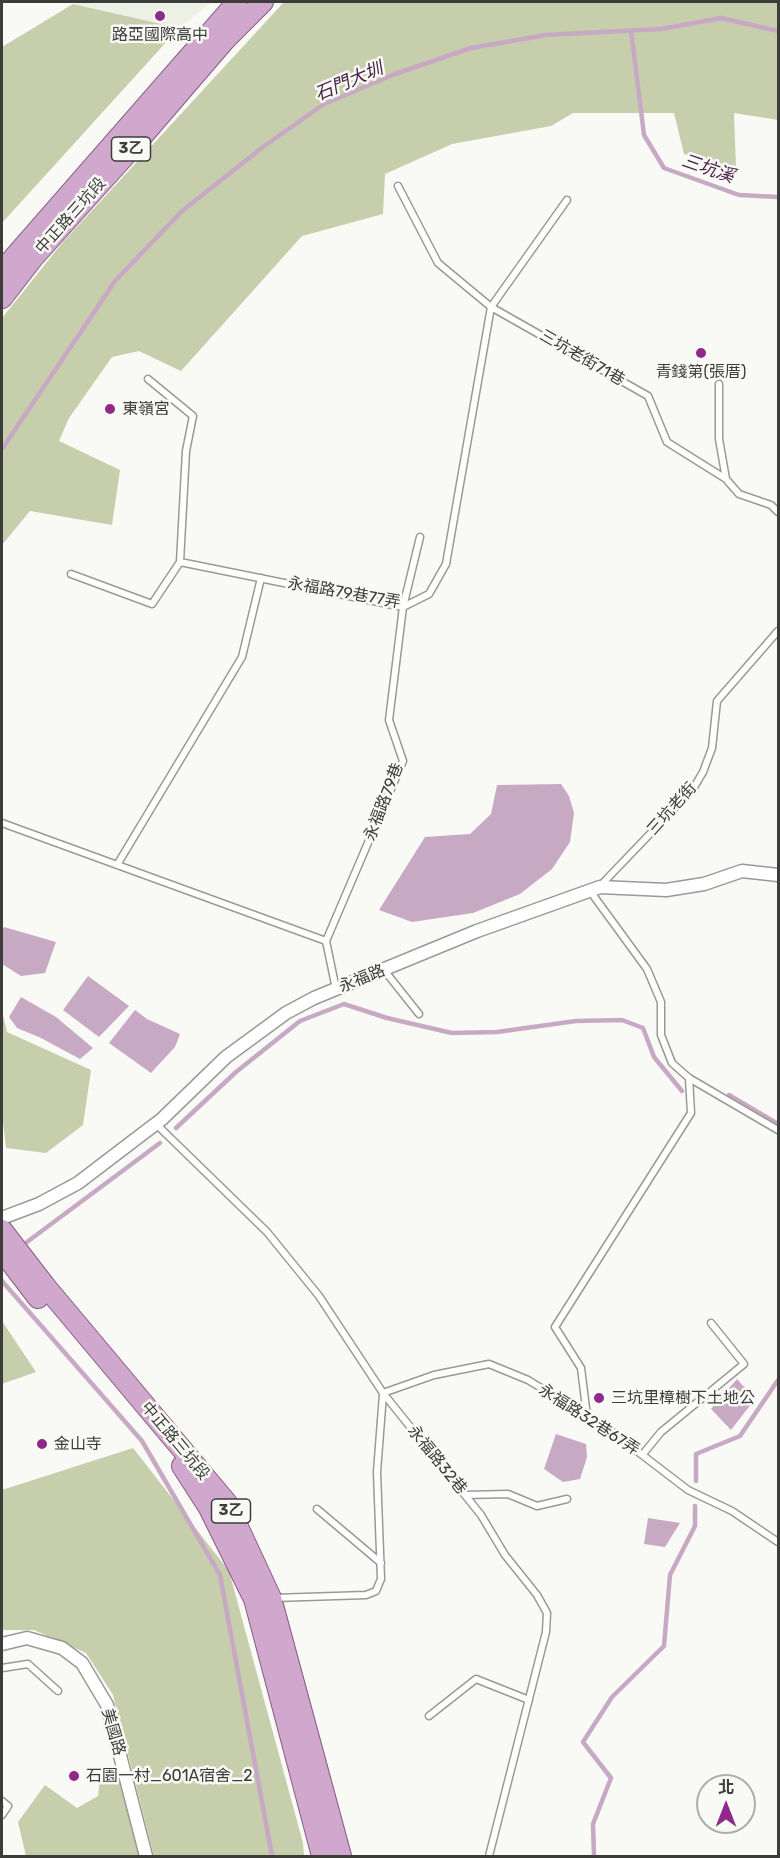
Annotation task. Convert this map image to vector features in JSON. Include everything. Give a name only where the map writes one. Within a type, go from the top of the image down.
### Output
[{"type":"main road","name":"中正路三坑段","points":[[2,271],[237,2]]},
{"type":"main road","name":"中正路三坑段","points":[[2,298],[33,258],[225,40],[263,2]]},
{"type":"main road","name":"中正路三坑段","points":[[2,1230],[46,1287],[227,1503],[263,1599],[341,1857]]},
{"type":"main road","name":"中正路三坑段","points":[[2,1251],[110,1384],[184,1468],[263,1599],[322,1857]]},
{"type":"street","name":"永福路","points":[[2,1218],[39,1204],[78,1183],[156,1124],[226,1057],[286,1012],[314,998],[477,931],[595,889],[666,890],[704,884],[742,871],[778,874]]},
{"type":"street","name":"美國路","points":[[2,1644],[27,1638],[62,1648],[82,1663],[107,1705],[146,1857]]},
{"type":"lane","name":"三坑老街71巷","points":[[398,186],[438,263],[491,307],[648,396],[666,442],[726,479],[739,494],[771,505],[778,512]]},
{"type":"lane","name":"永福路79巷77弄","points":[[180,561],[403,607],[429,594],[446,564],[491,307],[567,200]]},
{"type":"lane","points":[[71,574],[152,603],[180,561],[186,451],[193,416],[148,379]]},
{"type":"lane","points":[[719,384],[719,439],[726,479]]},
{"type":"lane","name":"永福路79巷","points":[[326,941],[403,761],[389,720],[403,607],[420,537]]},
{"type":"lane","points":[[117,865],[242,657],[261,578]]},
{"type":"lane","name":"三坑老街","points":[[595,889],[693,789],[703,772],[712,748],[717,701],[778,631]]},
{"type":"lane","points":[[2,823],[326,941],[336,989]]},
{"type":"lane","points":[[595,889],[647,969],[661,1002],[661,1035],[672,1063],[689,1078],[778,1130]]},
{"type":"lane","points":[[384,969],[419,1014]]},
{"type":"lane","points":[[587,1416],[581,1368],[555,1327],[691,1113],[689,1078]]},
{"type":"lane","name":"永福路32巷","points":[[156,1124],[267,1232],[319,1296],[383,1393],[480,1515],[505,1555],[537,1595],[547,1613],[546,1632],[489,1857]]},
{"type":"lane","points":[[643,1454],[661,1432],[744,1364],[711,1323]]},
{"type":"lane","name":"永福路32巷67弄","points":[[383,1393],[434,1375],[489,1364],[528,1380],[587,1416],[643,1454],[688,1490],[732,1511],[778,1542]]},
{"type":"lane","points":[[263,1599],[366,1595],[376,1591],[381,1579],[377,1472],[383,1393]]},
{"type":"lane","points":[[465,1496],[508,1494],[537,1506],[567,1499]]},
{"type":"lane","points":[[316,1509],[381,1563]]},
{"type":"lane","points":[[2,1668],[28,1664],[58,1690]]},
{"type":"lane","points":[[429,1716],[476,1679],[529,1700]]},
{"type":"lane","points":[[2,1801],[8,1806],[2,1815]]},
{"type":"shaded area","name":"路亞國際高中","points":[[75,2],[212,2],[179,28],[73,4]]},
{"type":"shaded area","points":[[561,784],[569,796],[574,813],[570,842],[552,869],[520,894],[473,913],[412,922],[379,910],[425,837],[470,834],[491,814],[497,785]]},
{"type":"shaded area","points":[[4,927],[56,942],[45,973],[21,976],[2,964],[2,930]]},
{"type":"shaded area","points":[[88,976],[129,1006],[99,1037],[63,1010]]},
{"type":"shaded area","points":[[21,997],[56,1017],[93,1048],[80,1059],[17,1028],[9,1017]]},
{"type":"shaded area","points":[[135,1010],[147,1019],[180,1034],[175,1047],[151,1073],[109,1043]]},
{"type":"shaded area","points":[[737,1379],[755,1399],[731,1430],[711,1409]]},
{"type":"shaded area","points":[[556,1434],[586,1444],[587,1457],[580,1479],[563,1482],[544,1469]]},
{"type":"shaded area","points":[[648,1518],[680,1523],[665,1547],[644,1544]]},
{"type":"green space","points":[[284,2],[778,2],[778,120],[734,113],[736,168],[684,154],[674,113],[573,113],[551,126],[452,144],[385,174],[383,214],[302,236],[181,371],[139,351],[112,357],[69,418],[59,441],[120,470],[112,525],[30,511],[2,545],[2,318],[63,242]]},
{"type":"green space","points":[[73,4],[179,28],[2,223],[2,47]]},
{"type":"green space","points":[[2,1011],[7,1032],[91,1070],[83,1125],[46,1153],[6,1148],[2,1113]]},
{"type":"green space","points":[[2,1321],[36,1372],[2,1384]]},
{"type":"green space","points":[[133,1448],[229,1571],[303,1843],[304,1856],[154,1856],[113,1695],[86,1653],[34,1630],[2,1630],[2,1490]]},
{"type":"green space","points":[[119,1771],[140,1856],[26,1856],[18,1822],[45,1785],[77,1808],[98,1796],[100,1779]]},
{"type":"waterway","name":"石門大圳","points":[[2,449],[115,281],[182,211],[263,147],[324,104],[395,74],[471,48],[546,35],[661,29],[721,18],[778,31]]},
{"type":"waterway","name":"三坑溪","points":[[631,30],[644,135],[664,168],[739,195],[778,197]]},
{"type":"waterway","points":[[176,1128],[236,1072],[300,1021],[344,1004],[387,1018],[452,1033],[497,1032],[576,1021],[622,1020],[643,1028],[654,1057],[682,1091]]},
{"type":"waterway","points":[[729,1095],[778,1124]]},
{"type":"waterway","points":[[27,1242],[160,1143]]},
{"type":"waterway","points":[[2,1281],[142,1441],[220,1575],[272,1856]]},
{"type":"waterway","points":[[696,1481],[696,1454],[740,1436],[778,1380]]},
{"type":"waterway","points":[[594,1856],[593,1824],[611,1778],[583,1742],[612,1697],[664,1646],[670,1575],[695,1526],[695,1506]]},
{"type":"place","name":"路亞國際高中","points":[[160,16]]},
{"type":"place","name":"青錢第(張厝)","points":[[701,353]]},
{"type":"place","name":"東嶺宮","points":[[110,409]]},
{"type":"place","name":"三坑里樟樹下土地公","points":[[599,1398]]},
{"type":"place","name":"金山寺","points":[[42,1444]]},
{"type":"place","name":"石園一村_601A宿舍_2","points":[[74,1776]]}]
